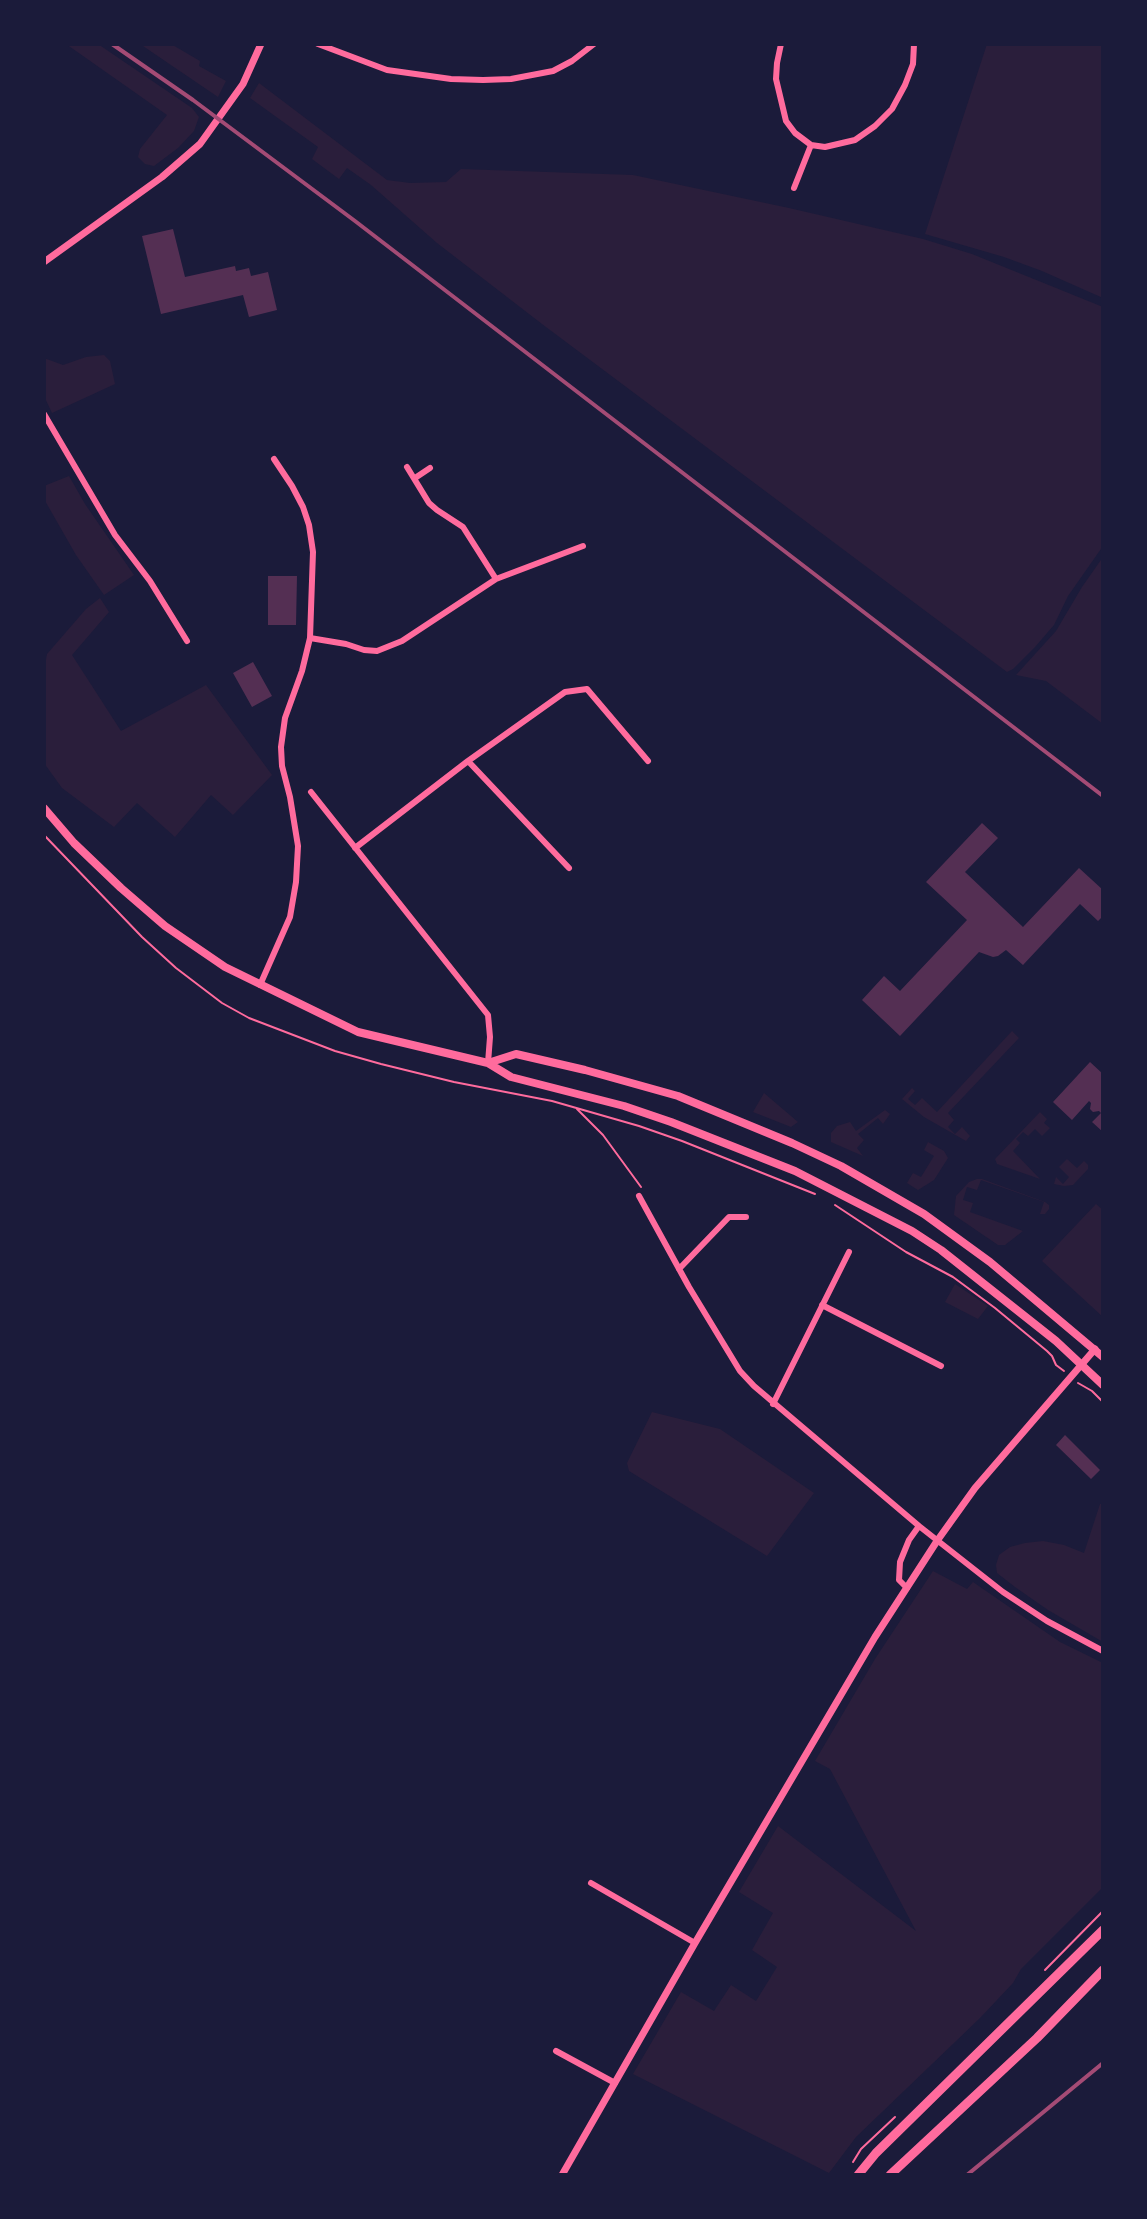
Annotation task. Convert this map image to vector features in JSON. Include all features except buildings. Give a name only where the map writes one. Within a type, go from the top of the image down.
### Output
[{"type":"highway","points":[[858,2175],[876,2153],[1103,1930]]},
{"type":"highway","points":[[890,2175],[1037,2038],[1103,1970]]},
{"type":"main road","points":[[44,808],[74,843],[165,926],[225,967],[358,1032],[488,1063],[511,1077],[595,1097],[671,1122],[795,1171],[912,1231],[941,1250],[1056,1341],[1103,1385]]},
{"type":"main road","points":[[488,1063],[516,1054],[678,1096],[841,1166],[924,1214],[990,1262],[1103,1357]]},
{"type":"street","points":[[44,262],[162,177],[200,144],[243,84],[261,44]]},
{"type":"street","points":[[318,44],[387,70],[483,80],[511,79],[553,71],[594,44]]},
{"type":"street","points":[[781,44],[776,79],[786,121],[795,133],[811,145],[825,147],[855,140],[892,109],[913,64],[914,44]]},
{"type":"street","points":[[794,188],[811,145]]},
{"type":"street","points":[[44,414],[115,535],[150,581],[187,641]]},
{"type":"street","points":[[260,985],[290,917],[296,882],[298,846],[281,747],[285,718],[310,638],[313,552],[303,507],[274,459]]},
{"type":"street","points":[[407,467],[429,503],[463,527],[496,579]]},
{"type":"street","points":[[415,478],[430,468]]},
{"type":"street","points":[[310,638],[377,651],[402,641],[496,579],[583,546]]},
{"type":"street","points":[[355,848],[468,761],[565,692],[587,689],[648,761]]},
{"type":"street","points":[[468,761],[569,868]]},
{"type":"street","points":[[311,792],[488,1015],[488,1063]]},
{"type":"street","points":[[639,1196],[740,1371],[773,1404],[937,1541],[1025,1608],[1103,1651]]},
{"type":"street","points":[[679,1269],[729,1217],[746,1217]]},
{"type":"street","points":[[773,1404],[849,1252]]},
{"type":"street","points":[[822,1305],[941,1366]]},
{"type":"street","points":[[562,2175],[867,1650],[937,1541],[975,1488],[1095,1349]]},
{"type":"street","points":[[907,1588],[899,1580],[900,1562],[919,1526]]},
{"type":"street","points":[[591,1883],[695,1943]]},
{"type":"street","points":[[556,2051],[615,2083]]},
{"type":"path","points":[[44,835],[176,968],[222,1003],[249,1018],[335,1051],[381,1064],[552,1101],[639,1126],[824,1198]]},
{"type":"path","points":[[576,1108],[603,1135],[638,1182],[645,1192],[639,1196]]},
{"type":"path","points":[[834,1204],[906,1252],[953,1277],[1047,1351],[1056,1365]]},
{"type":"path","points":[[1084,1388],[1103,1402]]},
{"type":"shaded area","points":[[66,44],[98,44],[192,108],[199,117],[194,131],[154,166],[145,164],[138,157],[140,149],[167,115]]},
{"type":"shaded area","points":[[140,44],[171,44],[200,61],[199,66],[226,81],[218,97]]},
{"type":"shaded area","points":[[987,44],[1103,44],[1103,298],[1004,257],[925,234]]},
{"type":"shaded area","points":[[259,83],[387,180],[446,182],[461,169],[633,175],[923,239],[972,254],[1103,307],[1103,546],[1068,596],[1054,625],[1007,672],[542,324],[437,243],[371,185],[347,168],[339,179],[312,159],[318,147],[250,98]]},
{"type":"shaded area","points":[[104,355],[110,361],[115,384],[52,413],[44,396],[44,358],[63,365]]},
{"type":"shaded area","points":[[69,476],[134,575],[104,595],[76,555],[44,499],[44,486]]},
{"type":"shaded area","points":[[1103,557],[1103,724],[1046,681],[1016,675],[1056,631]]},
{"type":"shaded area","points":[[100,598],[109,612],[72,655],[121,731],[206,685],[272,775],[233,815],[211,795],[175,837],[137,803],[114,827],[62,788],[44,763],[44,671],[47,654],[86,609]]},
{"type":"shaded area","points":[[1012,1031],[1019,1038],[948,1113],[954,1120],[948,1127],[955,1134],[962,1127],[970,1136],[966,1141],[924,1117],[902,1099],[912,1088],[915,1091],[908,1099],[915,1105],[922,1098],[937,1112]]},
{"type":"shaded area","points":[[764,1093],[798,1122],[791,1127],[753,1112]]},
{"type":"shaded area","points":[[885,1110],[890,1114],[883,1124],[878,1118],[858,1134],[864,1140],[857,1148],[863,1156],[831,1142],[831,1133],[837,1126],[850,1122],[856,1131]]},
{"type":"shaded area","points":[[1040,1112],[1047,1119],[1044,1123],[1050,1128],[1042,1136],[1035,1129],[1028,1136],[1023,1132],[1016,1139],[1020,1143],[1013,1151],[1040,1179],[997,1164],[995,1159]]},
{"type":"shaded area","points":[[928,1142],[944,1151],[948,1158],[934,1180],[918,1190],[907,1183],[913,1173],[921,1177],[934,1156],[924,1150]]},
{"type":"shaded area","points":[[1067,1159],[1077,1168],[1084,1161],[1088,1169],[1073,1185],[1054,1184],[1056,1177],[1063,1184],[1069,1177],[1059,1167]]},
{"type":"shaded area","points":[[982,1179],[1045,1202],[1049,1209],[1045,1214],[1040,1214],[1044,1202],[981,1180],[977,1190],[967,1187],[963,1200],[973,1203],[970,1212],[1023,1231],[1005,1245],[998,1245],[954,1215],[956,1196],[969,1182]]},
{"type":"shaded area","points":[[1096,1204],[1103,1210],[1103,1317],[1042,1261]]},
{"type":"shaded area","points":[[955,1284],[988,1306],[978,1319],[945,1302]]},
{"type":"shaded area","points":[[652,1412],[720,1429],[814,1493],[767,1556],[629,1471],[627,1463]]},
{"type":"shaded area","points":[[1100,1504],[1103,1504],[1103,1642],[1015,1587],[997,1573],[996,1565],[999,1555],[1010,1547],[1025,1543],[1043,1541],[1084,1553]]},
{"type":"shaded area","points":[[933,1571],[967,1589],[973,1582],[1060,1642],[1103,1663],[1103,1887],[1021,1969],[1013,1983],[980,2018],[856,2137],[829,2173],[633,2074],[681,1992],[714,2011],[731,1985],[756,2001],[777,1967],[752,1950],[773,1913],[739,1892],[778,1826],[916,1931],[830,1769],[815,1761],[875,1659]]},
{"type":"railway","points":[[112,44],[193,100],[355,221],[1103,796]]},
{"type":"railway","points":[[967,2175],[1103,2063]]}]
